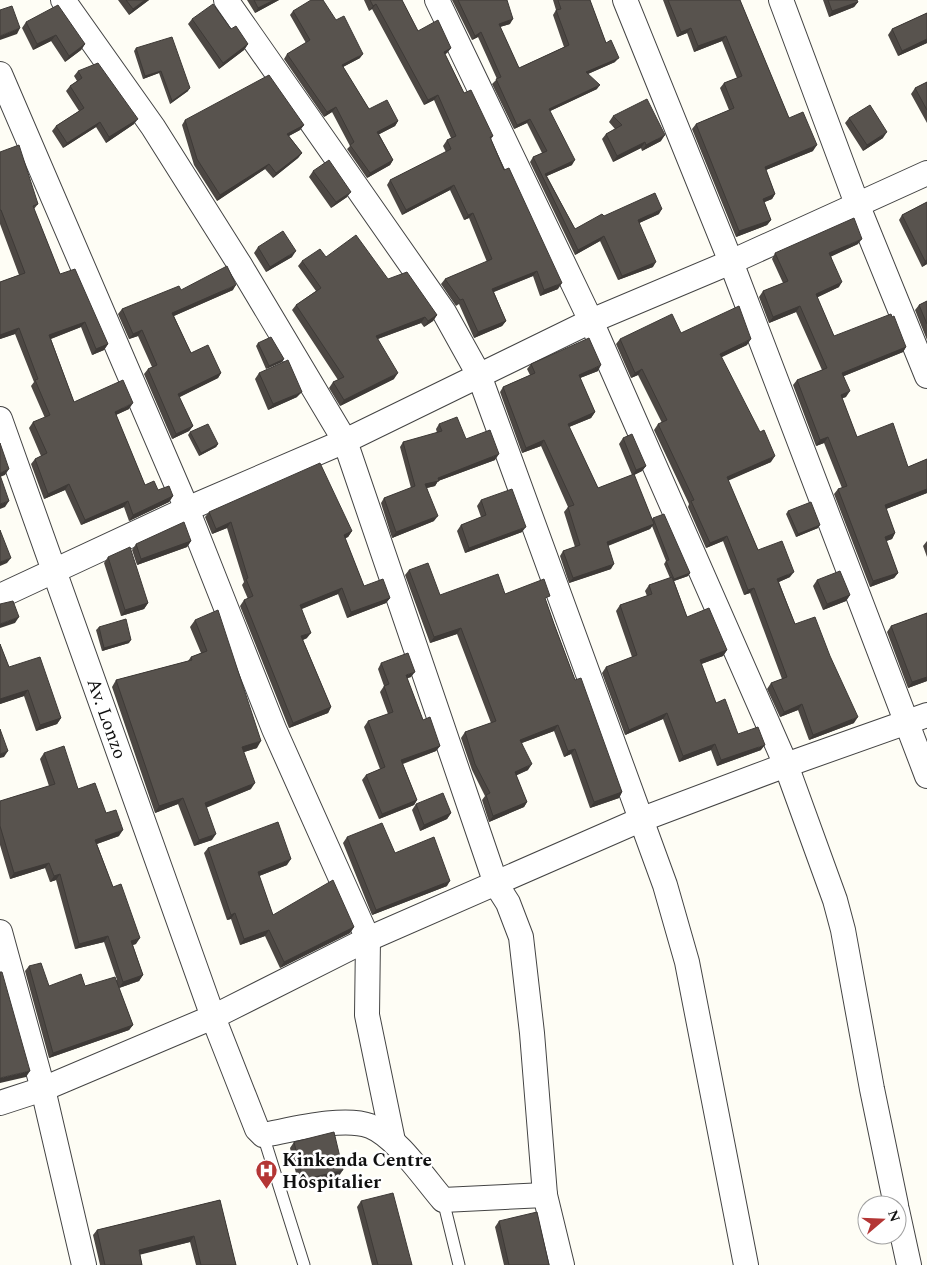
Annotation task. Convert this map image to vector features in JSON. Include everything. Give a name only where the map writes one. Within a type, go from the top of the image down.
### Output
[{"type":"street","points":[[63,0],[163,144],[240,265],[346,440],[496,884],[508,903],[520,937],[532,1033],[545,1196],[562,1265]]},
{"type":"street","points":[[226,0],[444,312],[480,375],[665,885],[687,962],[746,1265]]},
{"type":"street","points":[[437,0],[591,321],[786,765],[835,900],[843,930],[872,1089],[894,1195]]},
{"type":"street","points":[[625,0],[916,719],[927,776]]},
{"type":"street","points":[[781,0],[857,204],[927,376]]},
{"type":"street","points":[[0,74],[187,509],[274,729],[368,940],[366,1015],[393,1141]]},
{"type":"street","points":[[0,596],[187,509],[346,440],[591,321],[731,262],[927,173]]},
{"type":"street","name":"Av. Lonzo","points":[[0,419],[214,1017],[257,1129],[263,1135]]},
{"type":"street","points":[[0,1103],[43,1088],[214,1017],[368,940],[640,820],[916,719]]},
{"type":"street","points":[[0,932],[43,1088],[84,1265]]},
{"type":"street","points":[[263,1135],[345,1123],[370,1126],[393,1141],[443,1200],[545,1196]]},
{"type":"street","points":[[904,1245],[908,1265]]},
{"type":"lane","points":[[263,1135],[304,1265]]},
{"type":"lane","points":[[443,1200],[459,1265]]},
{"type":"building","points":[[126,0],[145,0],[133,9]]},
{"type":"building","points":[[254,0],[274,0],[258,8]]},
{"type":"building","points":[[311,0],[323,0],[336,20],[344,16],[363,54],[342,65],[369,109],[387,100],[398,121],[377,132],[393,160],[370,173],[350,145],[354,142],[336,107],[327,112],[287,54],[310,40],[293,11]]},
{"type":"building","points":[[370,0],[402,0],[418,31],[438,20],[451,48],[444,52],[464,93],[471,90],[493,136],[490,137],[504,170],[509,168],[562,283],[544,290],[537,271],[492,289],[506,321],[478,332],[463,299],[460,300],[445,279],[492,259],[473,213],[468,215],[454,185],[406,210],[390,180],[451,149],[447,140],[456,136],[438,95],[428,100],[376,4],[373,6]]},
{"type":"building","points":[[458,0],[507,0],[513,19],[499,24],[519,68],[569,45],[556,10],[561,9],[558,0],[590,0],[606,43],[611,40],[619,58],[586,72],[600,85],[549,109],[575,160],[545,174],[575,229],[602,214],[604,216],[655,193],[662,209],[638,220],[656,262],[622,276],[604,236],[578,250],[533,157],[547,151],[530,119],[517,125],[496,79],[501,77],[481,32],[475,36]]},
{"type":"building","points":[[668,0],[740,0],[789,118],[803,112],[817,145],[765,167],[775,194],[763,199],[771,220],[739,231],[696,124],[734,108],[724,83],[742,76],[726,36],[698,46],[691,28],[681,32]]},
{"type":"building","points":[[828,0],[857,0],[858,2],[832,11]]},
{"type":"building","points":[[213,4],[231,29],[236,26],[248,44],[223,63],[192,19]]},
{"type":"building","points":[[58,5],[85,44],[69,56],[56,35],[37,44],[26,22]]},
{"type":"building","points":[[12,6],[20,28],[0,36],[0,10]]},
{"type":"building","points":[[927,13],[927,39],[902,51],[892,29]]},
{"type":"building","points":[[172,37],[190,88],[172,101],[161,71],[145,76],[136,48]]},
{"type":"building","points":[[98,63],[138,119],[109,137],[100,122],[67,143],[56,126],[84,108],[70,86],[82,78],[78,71]]},
{"type":"building","points":[[269,75],[304,125],[287,134],[302,153],[276,173],[269,164],[220,195],[197,159],[185,120]]},
{"type":"building","points":[[927,82],[927,110],[915,88]]},
{"type":"building","points":[[647,99],[665,135],[646,145],[645,142],[617,156],[606,134],[622,125],[613,116]]},
{"type":"building","points":[[870,105],[887,132],[867,145],[849,118]]},
{"type":"building","points":[[19,145],[38,204],[33,206],[60,274],[75,269],[108,344],[96,349],[85,322],[49,335],[74,402],[123,380],[133,403],[115,412],[145,485],[154,481],[158,490],[169,486],[173,496],[133,515],[128,501],[85,520],[69,484],[48,494],[35,459],[47,453],[33,422],[50,415],[35,380],[38,379],[19,328],[0,335],[0,282],[25,273],[0,210],[0,152]]},
{"type":"building","points":[[329,160],[351,192],[336,202],[313,171]]},
{"type":"building","points":[[927,202],[927,260],[925,261],[902,215]]},
{"type":"building","points":[[854,218],[862,239],[829,253],[842,282],[816,294],[834,336],[891,314],[892,317],[894,316],[906,347],[842,373],[850,391],[841,395],[857,437],[893,423],[908,467],[927,459],[927,489],[885,505],[895,533],[885,537],[898,573],[873,581],[838,489],[847,486],[828,437],[820,440],[797,380],[827,368],[800,306],[773,317],[763,291],[788,281],[775,253]]},
{"type":"building","points":[[283,231],[296,251],[270,267],[258,247]]},
{"type":"building","points":[[356,235],[388,279],[407,272],[437,315],[428,321],[425,317],[376,336],[398,373],[344,400],[333,382],[344,377],[296,305],[321,288],[302,261],[320,249],[326,257]]},
{"type":"building","points":[[227,266],[236,285],[172,313],[191,353],[208,345],[221,373],[178,394],[193,426],[176,434],[148,369],[157,365],[142,330],[133,334],[122,309],[179,286],[181,290]]},
{"type":"building","points":[[927,301],[927,324],[919,305]]},
{"type":"building","points":[[739,306],[751,339],[720,354],[760,432],[764,430],[775,456],[727,477],[758,550],[782,541],[794,572],[777,579],[795,624],[815,617],[830,656],[858,717],[813,735],[802,704],[784,712],[771,683],[787,677],[754,588],[748,590],[727,536],[710,543],[691,501],[694,500],[658,424],[667,420],[642,369],[635,373],[620,339],[672,314],[681,333]]},
{"type":"building","points":[[271,337],[284,359],[269,366],[258,343]]},
{"type":"building","points":[[589,338],[601,365],[579,375],[595,412],[568,424],[598,488],[634,474],[654,524],[607,542],[614,564],[573,578],[563,551],[580,545],[568,507],[574,505],[544,440],[526,448],[503,387],[535,373],[531,364]]},
{"type":"building","points":[[288,360],[302,392],[273,404],[259,373]]},
{"type":"building","points":[[457,417],[466,439],[490,430],[499,454],[438,478],[439,481],[425,484],[438,516],[396,532],[384,498],[415,486],[403,442],[442,431],[439,424]]},
{"type":"building","points":[[208,424],[218,444],[201,453],[190,432]]},
{"type":"building","points":[[632,434],[646,466],[636,470],[623,438]]},
{"type":"building","points":[[0,443],[9,469],[0,473]]},
{"type":"building","points":[[320,463],[352,531],[344,535],[364,586],[383,579],[390,598],[351,612],[342,588],[300,605],[311,633],[301,636],[331,707],[293,723],[244,600],[253,596],[246,579],[248,578],[231,522],[216,529],[209,512]]},
{"type":"building","points":[[0,475],[9,501],[0,504]]},
{"type":"building","points":[[512,489],[526,527],[469,548],[461,525],[486,515],[481,500]]},
{"type":"building","points":[[811,502],[820,525],[798,534],[788,511]]},
{"type":"building","points":[[664,514],[690,573],[674,579],[666,561],[669,560],[653,518]]},
{"type":"building","points":[[184,522],[191,541],[141,559],[136,544]]},
{"type":"building","points":[[0,530],[11,558],[0,562]]},
{"type":"building","points":[[130,547],[148,603],[125,610],[108,557]]},
{"type":"building","points":[[428,563],[440,595],[498,574],[505,594],[544,579],[550,596],[545,598],[554,624],[575,680],[581,678],[622,792],[594,802],[575,749],[568,751],[558,725],[520,740],[532,764],[515,772],[527,802],[493,816],[486,795],[490,793],[475,764],[465,732],[496,721],[461,628],[434,637],[409,570]]},
{"type":"building","points":[[840,571],[850,595],[827,604],[817,580]]},
{"type":"building","points":[[672,577],[687,617],[709,608],[727,650],[700,660],[716,703],[725,699],[738,734],[758,727],[765,745],[721,760],[715,744],[683,756],[667,713],[629,730],[606,667],[637,655],[620,605],[652,594],[649,585]]},
{"type":"building","points":[[13,601],[19,617],[0,624],[0,604]]},
{"type":"building","points":[[218,610],[261,741],[242,747],[255,783],[205,803],[216,834],[199,840],[183,798],[159,806],[116,680],[192,660],[191,657],[207,651],[195,620]]},
{"type":"building","points":[[927,613],[927,677],[912,682],[891,626]]},
{"type":"building","points":[[126,619],[131,640],[104,648],[99,627]]},
{"type":"building","points":[[0,644],[9,667],[40,657],[61,718],[40,725],[28,690],[0,699]]},
{"type":"building","points":[[408,653],[415,672],[406,675],[423,720],[430,717],[440,746],[401,760],[417,800],[382,814],[366,775],[385,767],[368,721],[393,712],[384,686],[389,684],[381,663]]},
{"type":"building","points":[[0,729],[8,751],[0,754]]},
{"type":"building","points":[[64,746],[78,789],[95,783],[106,813],[116,810],[123,830],[95,840],[113,887],[121,884],[140,938],[131,941],[143,975],[123,982],[108,936],[79,944],[60,874],[54,876],[49,863],[14,873],[0,826],[0,801],[55,784],[44,753]]},
{"type":"building","points":[[443,793],[451,813],[424,825],[416,804]]},
{"type":"building","points":[[278,822],[291,859],[258,872],[273,915],[333,880],[354,927],[284,962],[269,930],[244,939],[235,913],[231,915],[208,848]]},
{"type":"building","points":[[382,823],[395,853],[434,837],[450,881],[376,910],[347,837]]},
{"type":"building","points":[[41,963],[49,986],[81,974],[85,986],[115,977],[133,1025],[53,1053],[29,966]]},
{"type":"building","points":[[0,972],[2,972],[30,1071],[0,1078]]},
{"type":"building","points":[[334,1132],[343,1170],[303,1180],[294,1142]]},
{"type":"building","points":[[393,1193],[412,1265],[378,1265],[361,1201]]},
{"type":"building","points":[[220,1200],[236,1265],[201,1265],[194,1236],[139,1250],[142,1265],[105,1265],[97,1230]]},
{"type":"building","points":[[537,1212],[549,1265],[509,1265],[499,1221]]},
{"type":"place","name":"Kinkenda Centre Hôspitalier","points":[[266,1190]]}]
